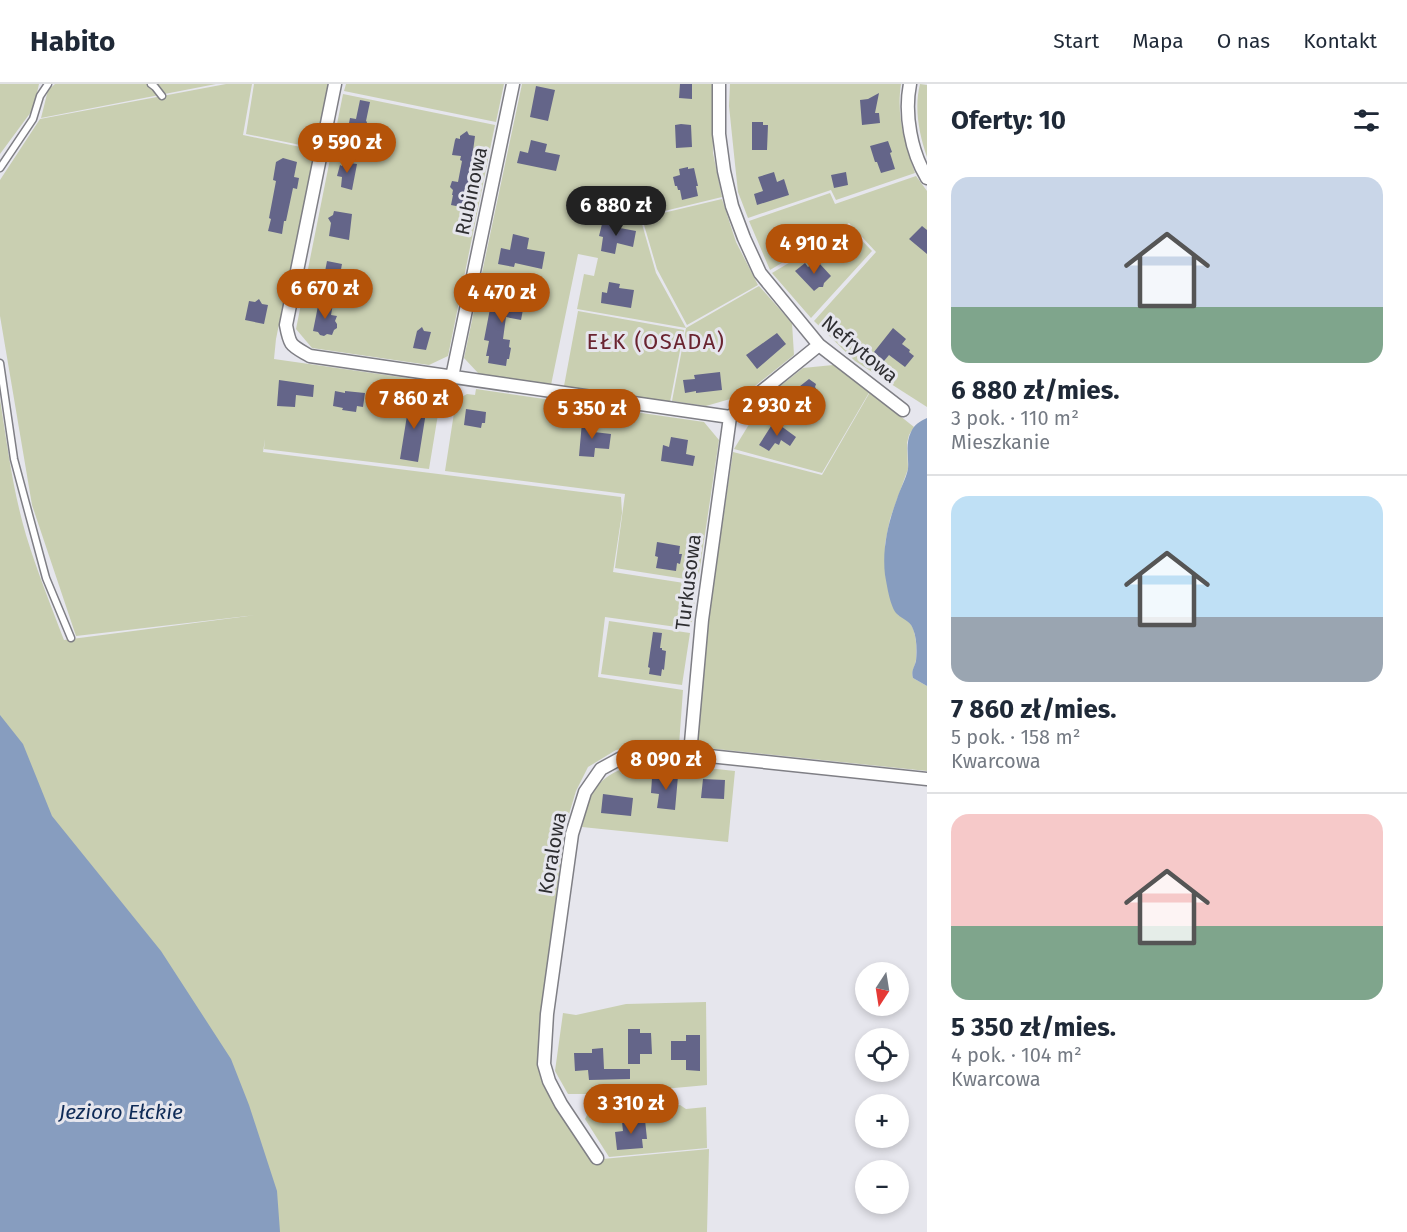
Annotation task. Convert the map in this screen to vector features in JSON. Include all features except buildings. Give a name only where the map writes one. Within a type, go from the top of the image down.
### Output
[{"type":"street","points":[[335,84],[286,325],[292,346],[310,356],[730,417],[819,345]]},
{"type":"street","name":"Rubinowa","points":[[452,377],[513,84]]},
{"type":"street","name":"Nefrytowa","points":[[719,84],[719,134],[724,171],[732,206],[760,273],[819,345],[903,410]]},
{"type":"street","points":[[910,84],[908,96],[910,132],[916,158],[927,178]]},
{"type":"street","name":"Turkusowa","points":[[690,754],[702,620],[730,417]]},
{"type":"street","name":"Koralowa","points":[[597,1158],[561,1104],[549,1081],[544,1064],[547,1014],[572,834],[585,792],[601,769],[623,758],[654,753],[690,754],[927,779]]},
{"type":"lane","points":[[0,168],[33,119],[40,96],[48,84]]},
{"type":"lane","points":[[151,84],[162,96]]},
{"type":"lane","points":[[0,363],[14,459],[27,512],[46,578],[71,638]]},
{"type":"green space","points":[[0,84],[39,84],[31,112],[0,154]]},
{"type":"green space","points":[[55,84],[216,84],[41,118],[48,90]]},
{"type":"green space","points":[[226,84],[252,84],[243,135],[315,150],[276,339],[274,359],[428,381],[441,396],[429,469],[264,449],[265,439],[263,452],[621,497],[622,513],[613,572],[697,585],[691,629],[605,617],[598,677],[683,690],[679,745],[652,744],[616,750],[588,767],[576,791],[564,831],[540,1026],[538,1061],[541,1079],[550,1097],[592,1160],[709,1149],[707,1232],[269,1232],[144,952],[0,741],[0,399],[21,518],[64,640],[256,615],[76,636],[32,505],[0,316],[0,180],[40,119]]},
{"type":"green space","points":[[254,84],[328,84],[315,148],[246,134]]},
{"type":"green space","points":[[346,84],[504,84],[496,122],[344,91]]},
{"type":"green space","points":[[522,84],[712,84],[713,153],[722,197],[640,217],[656,273],[686,328],[577,309],[584,274],[594,276],[598,258],[578,254],[551,385],[479,374],[464,358]]},
{"type":"green space","points":[[730,84],[901,84],[901,118],[915,173],[836,200],[831,190],[748,218],[738,192],[729,106]]},
{"type":"green space","points":[[920,84],[927,85],[927,157],[918,121],[917,102]]},
{"type":"green space","points":[[343,94],[495,125],[448,356],[429,365],[312,348],[296,329]]},
{"type":"green space","points":[[916,176],[927,191],[927,407],[855,361],[814,321],[876,252],[849,223],[770,270],[749,221],[830,193],[835,204]]},
{"type":"green space","points":[[722,199],[736,242],[758,285],[687,325],[657,269],[642,218]]},
{"type":"green space","points":[[849,227],[872,251],[811,318],[772,273]]},
{"type":"green space","points":[[759,286],[792,323],[794,355],[755,386],[737,397],[706,406],[672,401],[686,328]]},
{"type":"green space","points":[[578,311],[684,330],[670,402],[564,386]]},
{"type":"green space","points":[[833,365],[870,391],[822,473],[734,449],[765,398],[803,368]]},
{"type":"green space","points":[[476,389],[704,422],[719,440],[698,581],[615,568],[625,494],[445,471],[456,400],[467,394],[475,395]]},
{"type":"green space","points":[[870,392],[914,427],[907,443],[908,469],[890,519],[885,544],[885,574],[898,615],[910,623],[914,632],[916,662],[912,673],[913,678],[927,686],[927,771],[697,747],[708,620],[733,452],[822,475]]},
{"type":"green space","points":[[609,621],[690,633],[682,685],[601,674]]},
{"type":"green space","points":[[652,762],[735,771],[728,842],[582,827],[589,799],[596,787],[617,771]]},
{"type":"green space","points":[[706,1002],[707,1085],[609,1094],[568,1094],[555,1071],[563,1013],[576,1015],[626,1004]]},
{"type":"green space","points":[[680,1105],[686,1109],[706,1107],[707,1148],[609,1157],[585,1119],[588,1113]]},
{"type":"water","points":[[927,418],[927,686],[913,678],[917,653],[914,633],[912,626],[897,614],[892,606],[884,565],[888,527],[908,469],[909,437],[916,425]]},
{"type":"water","name":"Jezioro Ełckie","points":[[0,715],[23,744],[52,816],[161,951],[231,1059],[249,1105],[277,1191],[280,1232],[0,1232]]},
{"type":"district","name":"EŁK (OSADA)","points":[[656,341]]}]
